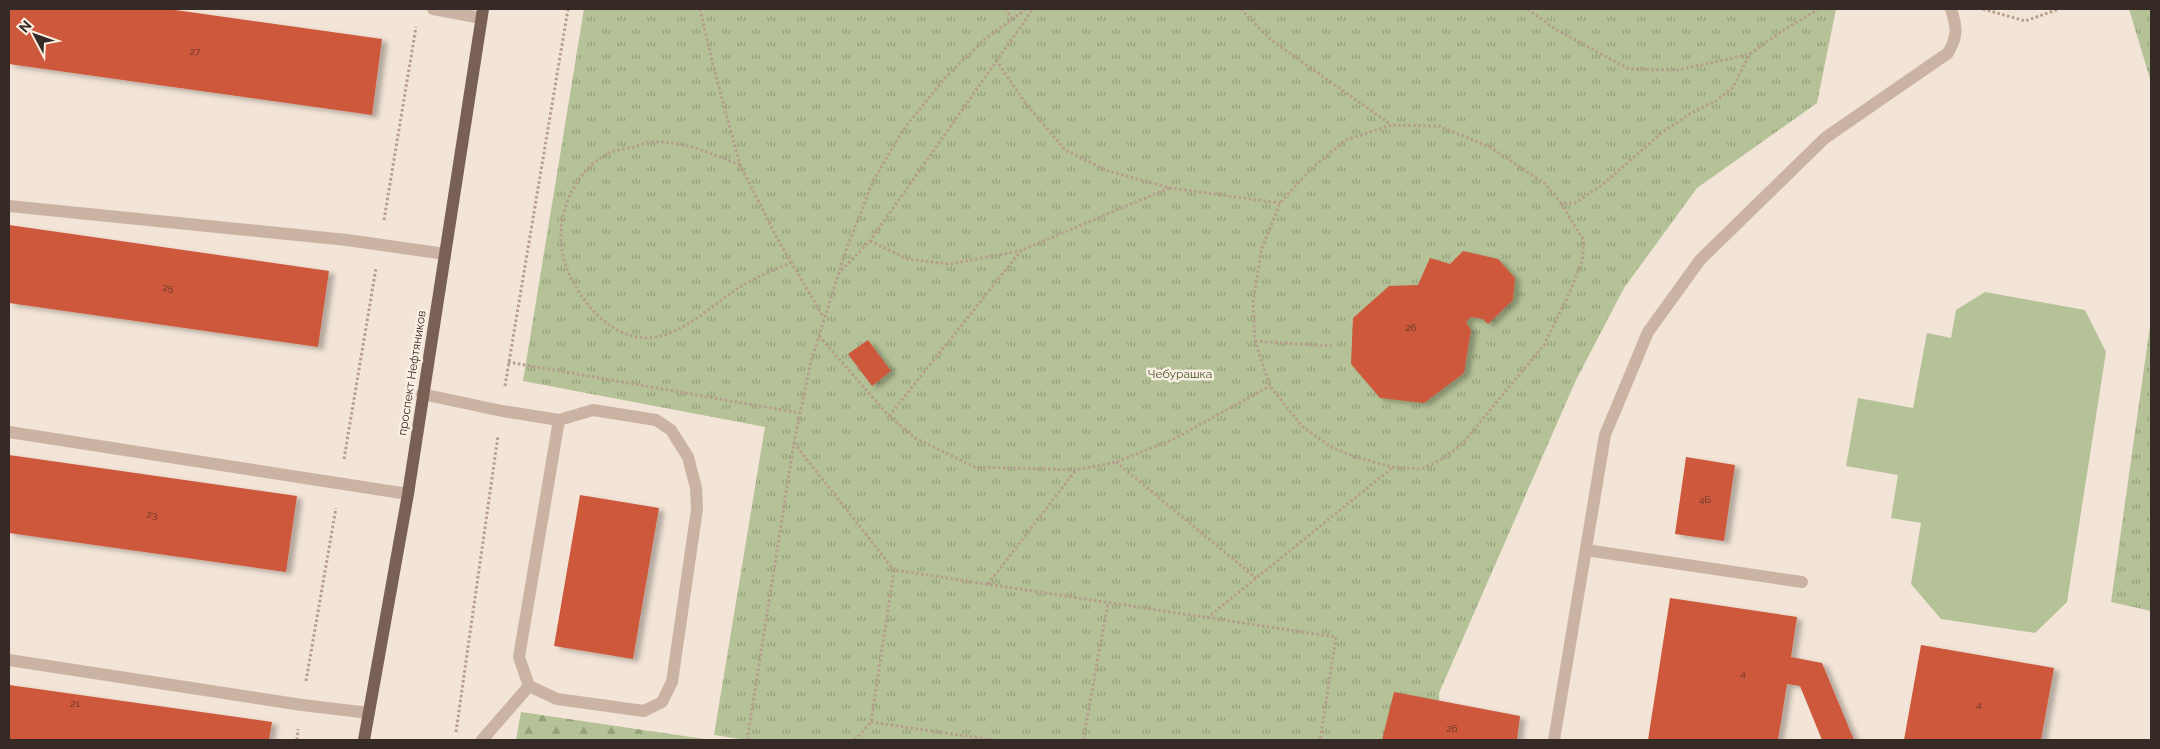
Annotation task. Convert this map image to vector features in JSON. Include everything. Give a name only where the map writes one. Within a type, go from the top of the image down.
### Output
[{"type":"main road","name":"проспект Нефтяников","points":[[364,740],[408,494],[482,13]]},
{"type":"lane","points":[[433,9],[482,13]]},
{"type":"lane","points":[[1554,740],[1605,435],[1648,332],[1700,260],[1825,138],[1948,53],[1955,42],[1956,26],[1951,9]]},
{"type":"lane","points":[[9,206],[379,245],[445,254]]},
{"type":"lane","points":[[422,394],[502,411],[559,420],[593,410],[656,420],[671,430],[688,457],[696,488],[697,509],[672,682],[662,702],[644,711],[557,699],[529,686],[519,657],[559,420]]},
{"type":"lane","points":[[9,432],[408,494]]},
{"type":"lane","points":[[1586,550],[1802,582]]},
{"type":"lane","points":[[9,660],[302,705],[369,713]]},
{"type":"lane","points":[[482,740],[529,686]]},
{"type":"path","points":[[455,740],[508,362],[568,9]]},
{"type":"path","points":[[700,9],[712,62],[740,165],[824,318]]},
{"type":"path","points":[[1005,9],[1012,18]]},
{"type":"path","points":[[747,740],[794,443],[811,360],[838,275],[873,181],[903,130],[945,78],[984,40],[1026,9]]},
{"type":"path","points":[[838,275],[870,241],[1033,9]]},
{"type":"path","points":[[1241,9],[1271,40],[1391,125]]},
{"type":"path","points":[[1528,9],[1555,29],[1629,69],[1678,70],[1750,54],[1782,31],[1819,9]]},
{"type":"path","points":[[1983,9],[2025,21],[2060,9]]},
{"type":"path","points":[[296,740],[417,19]]},
{"type":"path","points":[[1561,203],[1575,204],[1602,185],[1664,131],[1691,113],[1716,101],[1733,88],[1750,54]]},
{"type":"path","points":[[996,60],[1024,101],[1065,150],[1108,171],[1170,188],[1280,203]]},
{"type":"path","points":[[1391,125],[1439,126],[1490,147],[1544,184],[1561,203],[1584,241],[1582,261],[1544,345],[1461,445],[1440,461],[1420,469],[1393,467],[1355,457],[1331,447],[1302,426],[1270,386],[1255,341],[1253,302],[1261,251],[1280,203],[1314,166],[1346,140],[1391,125]]},
{"type":"path","points":[[740,165],[693,147],[652,142],[606,154],[582,172],[569,198],[562,222],[562,249],[570,277],[583,299],[601,318],[616,329],[636,337],[656,337],[683,327],[753,279],[792,262]]},
{"type":"path","points":[[870,241],[908,260],[949,264],[1020,252],[1170,188]]},
{"type":"path","points":[[889,416],[1020,252]]},
{"type":"path","points":[[818,336],[889,416],[915,438],[975,467],[1076,470],[1116,462],[1172,440],[1270,386]]},
{"type":"path","points":[[1255,341],[1332,346]]},
{"type":"path","points":[[508,362],[800,413]]},
{"type":"path","points":[[794,443],[894,570],[1336,637],[1320,740]]},
{"type":"path","points":[[1116,462],[1256,578]]},
{"type":"path","points":[[1207,618],[1393,467]]},
{"type":"path","points":[[988,584],[1076,470]]},
{"type":"path","points":[[855,740],[871,722],[894,570]]},
{"type":"path","points":[[1083,740],[1108,603]]},
{"type":"path","points":[[871,722],[993,740]]},
{"type":"green space","name":"Чебурашка","points":[[584,9],[1836,9],[1817,103],[1697,188],[1624,288],[1576,380],[1439,693],[1440,740],[746,740],[714,735],[765,427],[523,381]]},
{"type":"green space","points":[[2129,9],[2151,9],[2151,82]]},
{"type":"green space","points":[[1985,292],[2085,310],[2106,352],[2067,602],[2035,633],[1941,619],[1911,584],[1921,523],[1891,518],[1898,475],[1846,466],[1858,398],[1913,408],[1927,333],[1951,338],[1956,310]]},
{"type":"green space","points":[[2151,319],[2151,611],[2111,602]]},
{"type":"green space","points":[[521,712],[711,740],[516,740]]},
{"type":"building","points":[[9,9],[168,9],[382,39],[372,115],[9,64]]},
{"type":"building","points":[[9,225],[329,271],[318,347],[9,303]]},
{"type":"building","points":[[1463,251],[1498,259],[1515,278],[1513,300],[1488,324],[1483,319],[1471,317],[1466,322],[1471,330],[1464,373],[1424,403],[1380,398],[1351,364],[1353,318],[1389,286],[1418,285],[1430,258],[1450,264]]},
{"type":"building","points":[[868,340],[891,371],[872,386],[848,354]]},
{"type":"building","points":[[9,455],[297,496],[286,572],[9,533]]},
{"type":"building","points":[[1686,457],[1735,465],[1724,541],[1675,534]]},
{"type":"building","points":[[580,495],[659,508],[633,659],[554,646]]},
{"type":"building","points":[[1670,598],[1797,617],[1791,657],[1822,663],[1854,740],[1822,740],[1800,686],[1787,684],[1778,740],[1648,740]]},
{"type":"building","points":[[1921,645],[2054,668],[2041,740],[1904,740]]},
{"type":"building","points":[[9,685],[272,722],[269,740],[9,740]]},
{"type":"building","points":[[1394,692],[1520,716],[1517,740],[1382,740]]}]
